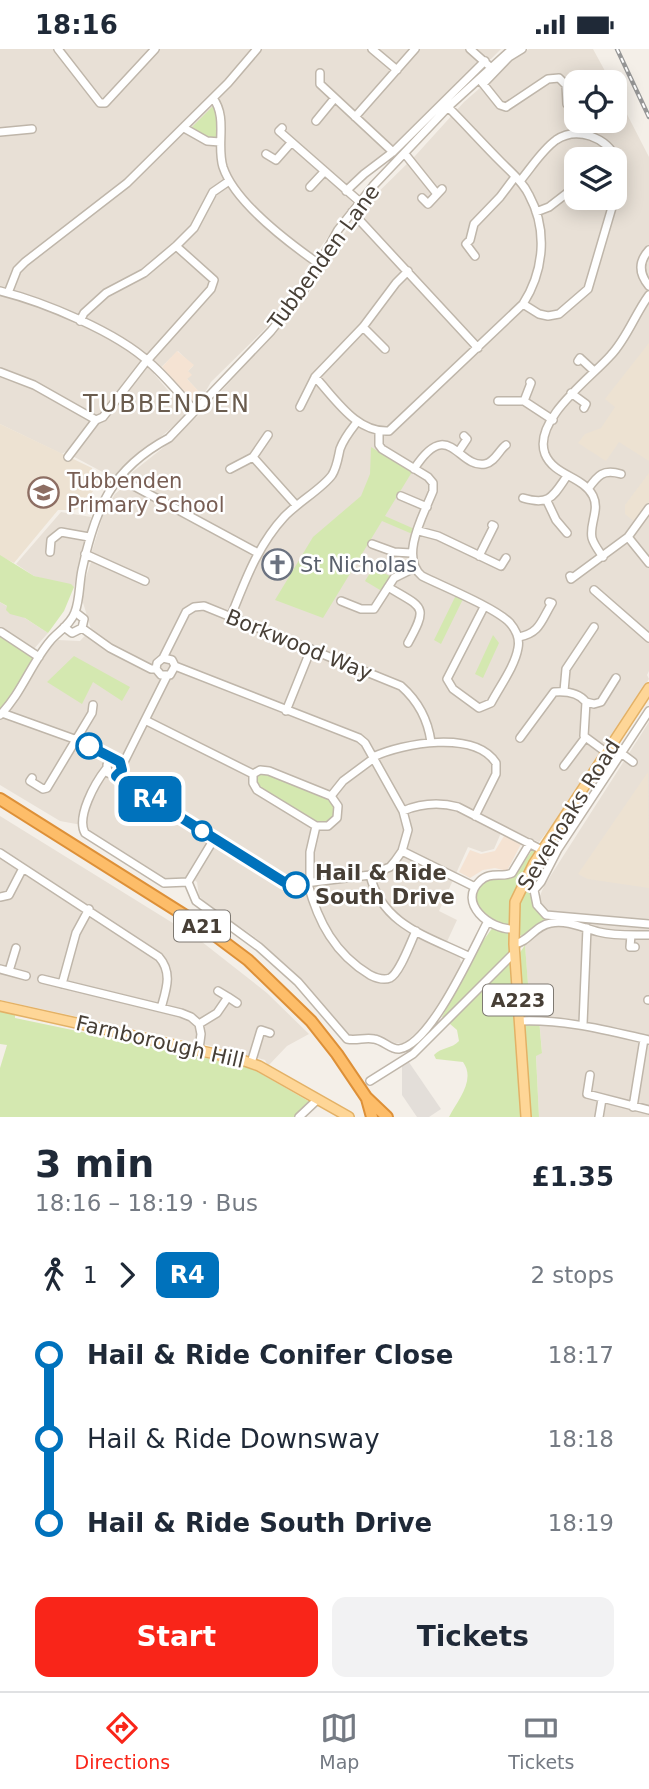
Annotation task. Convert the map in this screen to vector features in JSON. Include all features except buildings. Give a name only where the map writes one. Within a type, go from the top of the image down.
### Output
[{"type":"highway","name":"A21","points":[[0,799],[208,930],[248,960],[311,1021],[382,1116]]},
{"type":"main road","name":"Sevenoaks Road","points":[[526,1117],[514,948],[514,905],[542,850],[649,688]]},
{"type":"main road","name":"Farnborough Hill","points":[[0,1006],[199,1049],[251,1063],[349,1117]]},
{"type":"street","points":[[58,49],[100,103],[105,103],[155,49]]},
{"type":"street","points":[[194,410],[148,361],[109,335],[4,292],[24,262],[127,183],[213,99],[257,49]]},
{"type":"street","points":[[372,49],[397,70]]},
{"type":"street","points":[[355,117],[415,49]]},
{"type":"street","points":[[471,49],[492,68]]},
{"type":"street","name":"Tubbenden Lane","points":[[1,714],[22,687],[39,656],[75,612],[85,554],[96,515],[119,478],[155,445],[169,438],[271,331],[306,287],[338,230],[360,202],[448,107],[481,82],[512,49]]},
{"type":"street","points":[[522,49],[481,82],[500,105],[506,107],[548,79],[559,78],[564,83]]},
{"type":"street","points":[[346,191],[363,174],[393,152],[485,61]]},
{"type":"street","points":[[320,77],[320,85],[393,152]]},
{"type":"street","points":[[213,99],[221,112],[220,142],[223,166],[229,181],[283,238],[319,264]]},
{"type":"street","points":[[316,121],[334,99]]},
{"type":"street","points":[[315,377],[358,422],[379,431],[393,430],[523,304],[531,292],[540,266],[541,231],[529,194],[448,107]]},
{"type":"street","points":[[184,128],[206,141],[220,142]]},
{"type":"street","points":[[282,128],[279,131],[291,143],[360,202]]},
{"type":"street","points":[[0,132],[32,129]]},
{"type":"street","points":[[475,256],[466,244],[470,240],[474,225],[557,139],[571,134],[585,134],[599,139],[609,148],[617,160],[620,173],[589,289],[558,314],[539,314],[523,304]]},
{"type":"street","points":[[266,154],[276,160],[291,143]]},
{"type":"street","points":[[405,153],[439,191],[428,204],[422,198]]},
{"type":"street","points":[[310,187],[324,172]]},
{"type":"street","points":[[80,321],[84,313],[106,293],[144,273],[176,246],[194,228],[213,192],[229,181]]},
{"type":"street","points":[[537,212],[564,195]]},
{"type":"street","points":[[352,212],[478,348]]},
{"type":"street","points":[[68,457],[96,420],[103,417],[211,289],[214,281],[176,246]]},
{"type":"street","points":[[649,250],[644,255],[640,268],[649,286]]},
{"type":"street","points":[[300,407],[315,377],[363,327],[408,271]]},
{"type":"street","points":[[603,557],[592,537],[595,503],[588,489],[552,464],[544,450],[545,431],[571,393],[613,354],[649,295]]},
{"type":"street","points":[[363,327],[385,349]]},
{"type":"street","points":[[578,362],[580,358],[594,371]]},
{"type":"street","points":[[0,372],[34,385],[96,420]]},
{"type":"street","points":[[524,401],[530,382]]},
{"type":"street","points":[[571,393],[586,404],[584,408]]},
{"type":"street","points":[[498,401],[524,401],[553,419]]},
{"type":"street","points":[[230,616],[272,530],[296,505],[331,477],[347,434],[358,422]]},
{"type":"street","points":[[379,431],[379,445],[382,449],[433,483],[433,491],[411,553],[414,568],[422,576],[484,607],[501,616],[513,626],[519,637],[517,653],[491,703],[480,708],[448,684],[448,675],[484,607]]},
{"type":"street","points":[[230,469],[253,457],[268,435]]},
{"type":"street","points":[[459,451],[467,439],[464,436]]},
{"type":"street","points":[[414,469],[420,459],[434,447],[450,446],[474,462],[484,464],[492,461],[506,445]]},
{"type":"street","points":[[253,457],[296,505]]},
{"type":"street","points":[[588,489],[598,475],[605,471],[621,474]]},
{"type":"street","points":[[523,498],[538,502],[547,501],[567,476]]},
{"type":"street","points":[[119,478],[258,554]]},
{"type":"street","points":[[401,496],[427,507]]},
{"type":"street","points":[[547,501],[556,520],[567,533]]},
{"type":"street","points":[[569,576],[571,579],[628,537],[649,509]]},
{"type":"street","points":[[479,555],[494,526],[492,525]]},
{"type":"street","points":[[419,530],[438,536],[501,566],[506,558]]},
{"type":"street","points":[[50,552],[51,540],[61,532],[89,537]]},
{"type":"street","points":[[628,537],[649,563]]},
{"type":"street","points":[[372,544],[394,552],[411,553]]},
{"type":"street","points":[[85,554],[145,580]]},
{"type":"street","points":[[341,601],[361,609],[374,609],[394,578],[414,568]]},
{"type":"street","points":[[388,587],[417,604],[421,611],[421,618],[408,643]]},
{"type":"street","points":[[594,590],[649,638]]},
{"type":"street","points":[[519,637],[531,635],[536,630],[552,603],[550,602]]},
{"type":"street","name":"Borkwood Way","points":[[163,658],[186,612],[194,607],[204,606],[401,687],[411,695],[425,717],[431,742]]},
{"type":"street","points":[[75,612],[83,618],[82,628]]},
{"type":"street","points":[[64,627],[72,632],[82,628]]},
{"type":"street","points":[[564,691],[566,669],[594,627]]},
{"type":"street","points":[[82,628],[110,648],[156,669],[161,675],[173,673],[172,660],[163,658],[157,663],[156,669]]},
{"type":"street","points":[[1,632],[39,656]]},
{"type":"street","points":[[286,711],[311,649]]},
{"type":"street","points":[[106,769],[108,773],[289,885],[370,876],[390,867],[402,851],[408,830],[403,811],[365,743],[174,666]]},
{"type":"street","points":[[116,776],[120,774],[167,676]]},
{"type":"street","points":[[520,738],[554,692],[564,691],[594,704],[601,702],[616,678]]},
{"type":"street","points":[[586,702],[583,733],[585,738],[607,753]]},
{"type":"street","points":[[32,778],[30,781],[43,789],[47,788],[92,713],[93,705]]},
{"type":"street","points":[[534,890],[621,753],[647,721],[649,711]]},
{"type":"street","points":[[634,712],[647,721]]},
{"type":"street","points":[[1,714],[77,740],[122,766]]},
{"type":"street","points":[[146,721],[253,775],[257,790],[316,826],[328,826],[337,818],[338,806],[331,796],[269,771],[260,770],[253,775]]},
{"type":"street","points":[[564,766],[585,738]]},
{"type":"street","points":[[331,796],[342,781],[374,757],[410,744],[431,742],[473,748],[489,755],[496,763],[496,774],[475,816]]},
{"type":"street","points":[[621,753],[633,762]]},
{"type":"street","points":[[113,760],[107,765],[83,814],[81,827],[85,833],[164,883],[188,883]]},
{"type":"street","points":[[403,811],[429,803],[444,803],[542,850]]},
{"type":"street","points":[[316,826],[310,852],[309,883],[313,905],[328,936],[350,961],[376,978],[390,978],[416,931]]},
{"type":"street","points":[[188,883],[214,839]]},
{"type":"street","points":[[513,929],[504,929],[488,921],[474,908],[472,898],[475,887],[489,875],[507,876],[512,873],[530,843]]},
{"type":"street","points":[[402,851],[475,887]]},
{"type":"street","points":[[0,853],[152,951],[163,962],[168,978],[161,1008]]},
{"type":"street","points":[[0,897],[9,895],[23,868]]},
{"type":"street","points":[[370,876],[378,899],[387,912],[416,931],[468,956]]},
{"type":"street","points":[[188,883],[195,901],[248,939],[298,982],[347,1039],[374,1039],[401,1049],[436,1019],[488,921]]},
{"type":"street","points":[[523,884],[534,890]]},
{"type":"street","points":[[534,890],[537,905],[546,915],[618,918],[649,924]]},
{"type":"street","points":[[62,984],[77,929],[89,909]]},
{"type":"street","points":[[370,1080],[413,1054],[514,948],[547,923],[571,923],[606,933],[649,935]]},
{"type":"street","points":[[583,1024],[587,928]]},
{"type":"street","points":[[631,935],[630,947],[635,947]]},
{"type":"street","points":[[9,971],[16,948]]},
{"type":"street","points":[[0,969],[26,976]]},
{"type":"street","points":[[42,979],[188,1016],[199,1024],[199,1049]]},
{"type":"street","points":[[218,991],[237,1003]]},
{"type":"street","points":[[199,1024],[215,1015],[228,997]]},
{"type":"street","points":[[519,1021],[544,1020],[583,1024],[647,1039],[633,1107]]},
{"type":"street","points":[[251,1063],[261,1030],[270,1033]]},
{"type":"street","points":[[591,1079],[587,1094],[649,1110]]},
{"type":"street","points":[[599,1117],[603,1099]]},
{"type":"street","points":[[299,1117],[317,1100]]},
{"type":"shaded area","points":[[0,49],[501,49],[491,59],[486,60],[483,57],[392,149],[360,172],[341,192],[353,203],[317,252],[293,294],[268,326],[211,382],[203,396],[187,379],[188,371],[193,366],[178,351],[154,374],[185,410],[186,416],[112,477],[65,452],[62,454],[0,424],[0,296],[3,295],[4,288],[0,287]]},
{"type":"shaded area","points":[[529,49],[593,49],[604,70],[564,70],[564,133],[627,133],[627,114],[649,157],[649,679],[561,814],[539,842],[504,826],[494,849],[482,852],[468,847],[439,911],[457,920],[444,948],[459,956],[462,965],[435,1017],[404,1043],[395,1043],[383,1038],[352,1037],[291,969],[252,935],[205,903],[199,896],[197,882],[189,876],[176,881],[163,879],[91,834],[87,826],[60,821],[0,785],[0,719],[46,652],[58,640],[80,641],[91,629],[81,596],[83,586],[103,515],[115,494],[121,489],[126,490],[132,483],[130,474],[204,410],[281,326],[308,295],[325,262],[362,208],[415,156],[464,102],[515,57]]},
{"type":"shaded area","points":[[649,343],[649,461],[619,442],[606,461],[578,443],[585,434],[601,428],[615,407],[605,399]]},
{"type":"shaded area","points":[[177,351],[194,365],[188,371],[192,375],[187,379],[203,396],[197,403],[162,367]]},
{"type":"shaded area","name":"Tubbenden Primary School","points":[[0,424],[92,468],[92,473],[99,476],[98,484],[91,494],[89,493],[82,507],[75,510],[58,510],[14,563],[0,556]]},
{"type":"shaded area","points":[[649,473],[649,505],[636,523],[625,514],[625,505]]},
{"type":"shaded area","points":[[61,512],[91,517],[74,587],[34,576],[16,564]]},
{"type":"shaded area","points":[[0,602],[48,633],[33,650],[0,631]]},
{"type":"shaded area","points":[[649,722],[649,1117],[539,1117],[536,1055],[542,1052],[536,985],[528,985],[525,945],[542,931],[555,926],[555,912],[542,909],[539,898],[544,886]]},
{"type":"shaded area","points":[[648,772],[649,888],[588,879],[578,874]]},
{"type":"shaded area","points":[[0,816],[197,938],[267,993],[309,1034],[287,1046],[268,1066],[265,1060],[212,1046],[0,1000]]},
{"type":"shaded area","points":[[504,836],[521,844],[507,871],[495,868],[483,870],[470,878],[459,872],[470,850],[481,854],[495,851]]},
{"type":"shaded area","points":[[406,1058],[441,1109],[429,1117],[417,1117],[402,1095],[402,1064]]},
{"type":"green space","points":[[214,105],[219,134],[215,139],[210,139],[191,128]]},
{"type":"green space","points":[[371,447],[412,472],[385,516],[419,531],[417,536],[382,521],[323,618],[275,600],[313,537],[361,496],[370,474]]},
{"type":"green space","points":[[0,555],[34,576],[74,587],[64,611],[48,633],[25,618],[10,614],[6,610],[7,606],[0,602]]},
{"type":"green space","points":[[373,568],[394,578],[385,593],[365,581]]},
{"type":"green space","points":[[457,593],[464,597],[441,644],[434,640]]},
{"type":"green space","points":[[0,633],[36,657],[12,699],[0,711]]},
{"type":"green space","points":[[493,635],[499,643],[483,678],[475,674]]},
{"type":"green space","points":[[74,656],[130,687],[122,701],[93,682],[82,704],[47,682]]},
{"type":"green space","points":[[268,773],[329,798],[336,806],[335,817],[327,824],[316,824],[259,788],[256,776]]},
{"type":"green space","points":[[533,849],[536,853],[518,886],[510,923],[507,925],[488,917],[477,903],[478,889],[491,880],[512,878]]},
{"type":"green space","points":[[524,889],[532,894],[538,911],[555,920],[542,923],[524,936],[517,935],[517,907]]},
{"type":"green space","points":[[493,927],[510,933],[524,1117],[449,1117],[464,1090],[468,1076],[463,1062],[436,1059],[434,1055],[459,1041],[457,1030],[442,1017],[478,948]]},
{"type":"green space","points":[[525,945],[528,984],[536,985],[542,1053],[536,1056],[539,1117],[531,1117],[530,1109],[519,954]]},
{"type":"green space","points":[[0,1011],[15,1014],[15,1018],[249,1067],[310,1102],[294,1117],[0,1117],[0,1068],[7,1045],[0,1044]]},
{"type":"railway","points":[[617,49],[649,117]]},
{"type":"bus line","name":"R4","points":[[89,746],[120,762],[122,770],[116,776],[121,780],[284,882],[296,885]]},
{"type":"place","name":"Tubbenden Primary School","points":[[44,493]]},
{"type":"place","name":"St Nicholas","points":[[277,565]]},
{"type":"place","name":"Hail & Ride South Drive","points":[[296,885]]},
{"type":"district","name":"TUBBENDEN","points":[[167,404]]}]
